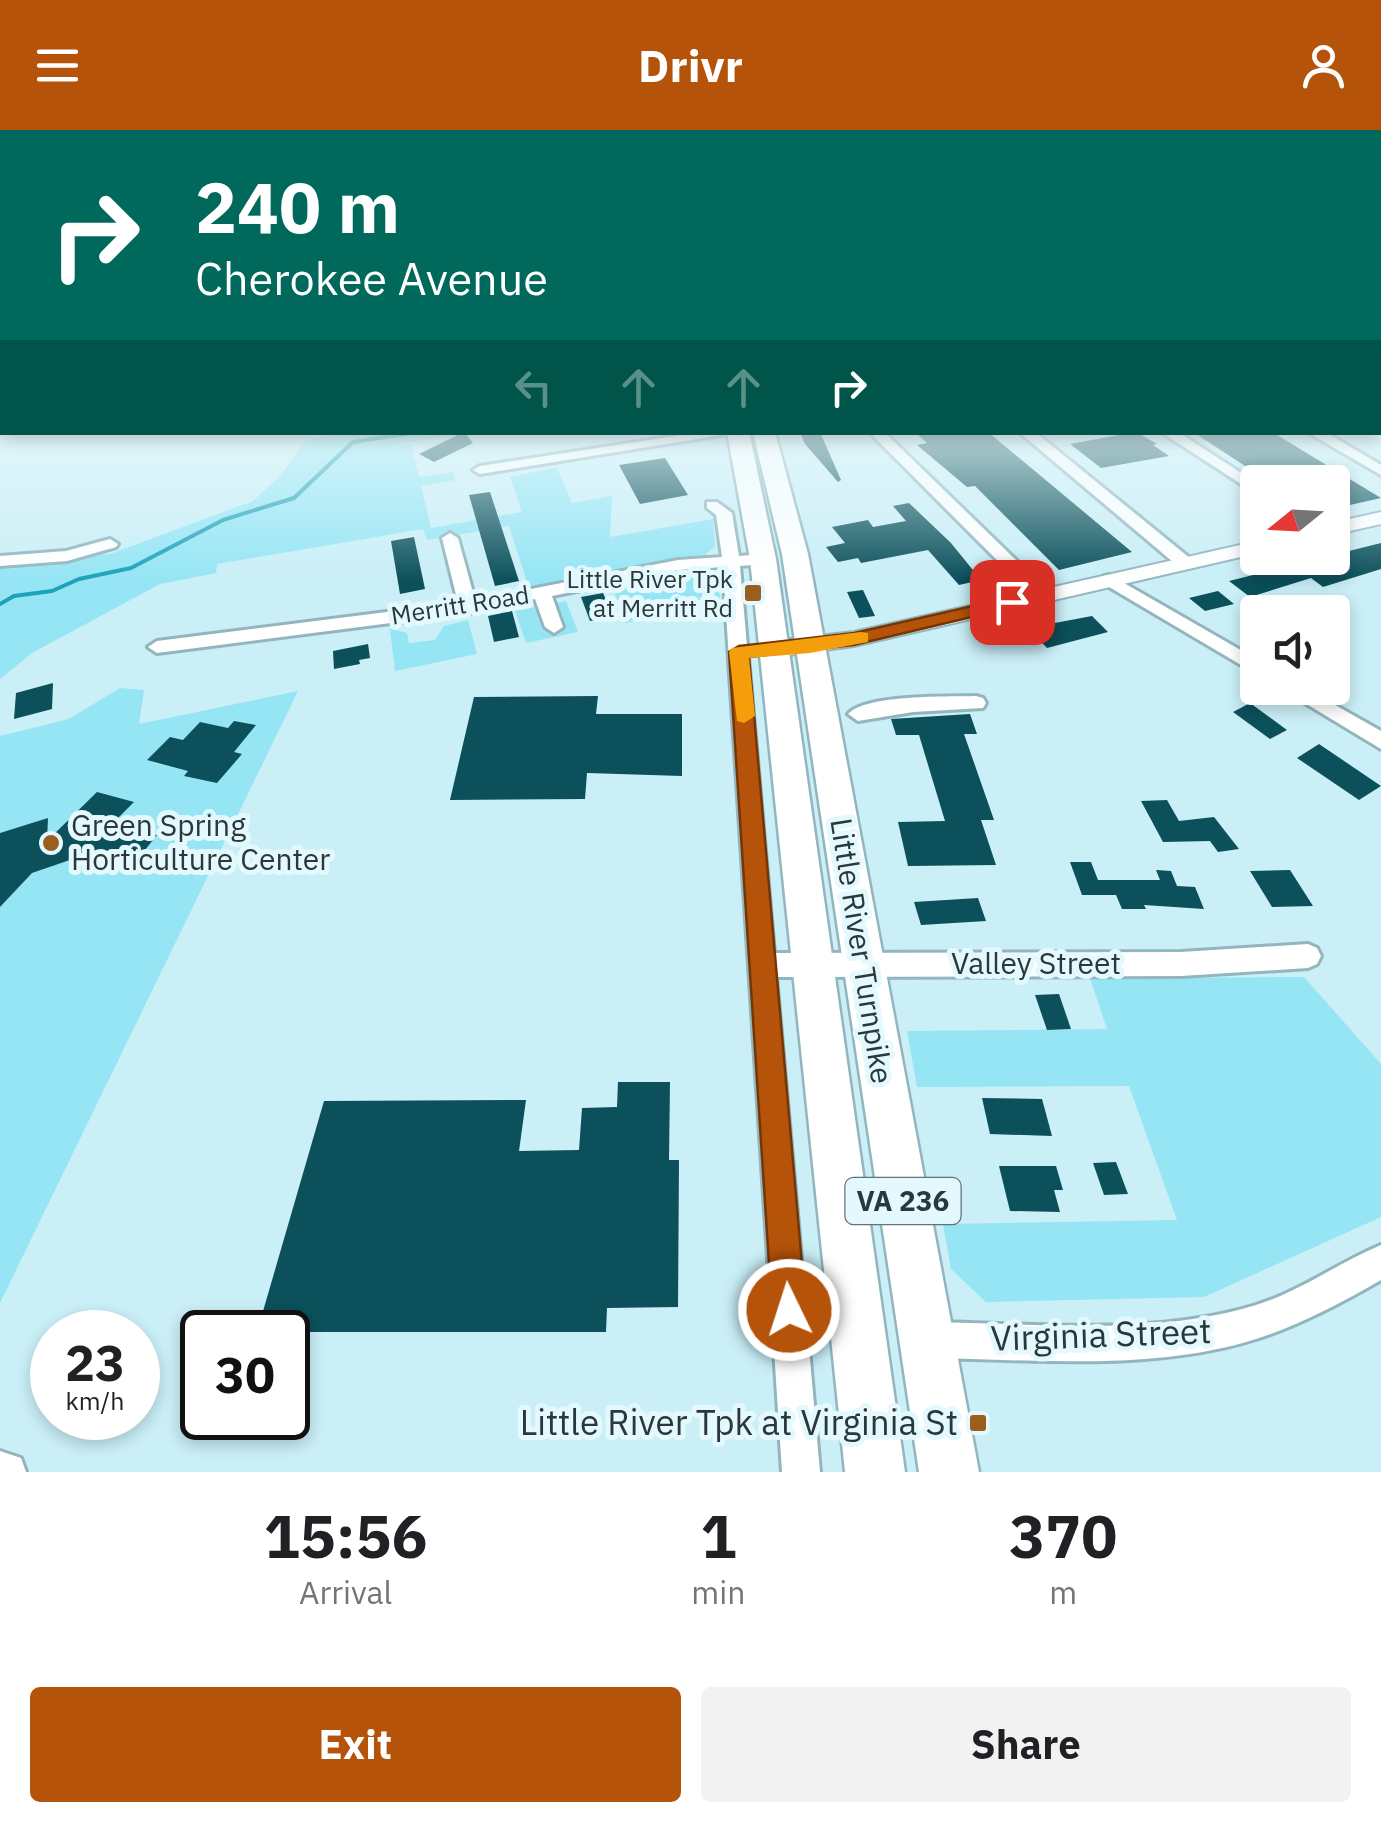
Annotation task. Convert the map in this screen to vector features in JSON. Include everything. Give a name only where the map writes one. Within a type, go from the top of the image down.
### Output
[{"type":"main road","name":"Little River Turnpike","points":[[741,456],[762,559],[774,649],[875,1472]]},
{"type":"main road","name":"Little River Turnpike","points":[[770,456],[795,554],[948,1472]]},
{"type":"street","points":[[480,470],[577,456]]},
{"type":"street","points":[[900,456],[1042,595]]},
{"type":"street","points":[[1055,456],[1185,563]]},
{"type":"street","points":[[1205,456],[1240,478]]},
{"type":"street","points":[[1356,456],[1381,470]]},
{"type":"street","points":[[712,505],[724,513],[731,560],[801,1472]]},
{"type":"street","points":[[1350,525],[1381,518]]},
{"type":"street","points":[[450,538],[469,608]]},
{"type":"street","points":[[0,560],[67,556],[110,544]]},
{"type":"street","points":[[739,652],[810,647],[1240,550]]},
{"type":"street","name":"Merritt Road","points":[[157,647],[469,608],[678,565],[762,559]]},
{"type":"street","points":[[1110,580],[1240,658]]},
{"type":"street","points":[[542,593],[554,627]]},
{"type":"street","points":[[858,714],[913,705],[976,703]]},
{"type":"street","points":[[1320,705],[1381,740]]},
{"type":"street","name":"Valley Street","points":[[763,965],[1182,964],[1308,956]]},
{"type":"street","name":"Virginia Street","points":[[926,1340],[1177,1338],[1236,1328],[1293,1309],[1381,1262]]},
{"type":"shaded area","points":[[295,456],[414,456],[419,477],[453,472],[455,480],[421,486],[431,528],[522,512],[510,477],[557,467],[572,503],[612,496],[610,537],[713,519],[715,546],[704,556],[529,588],[509,526],[427,540],[423,529],[217,564],[216,573],[160,584],[32,653],[0,679],[0,564],[110,554],[253,501]]},
{"type":"shaded area","points":[[696,575],[717,582],[721,602],[625,623],[614,591]]},
{"type":"shaded area","points":[[566,601],[578,632],[526,643],[515,611]]},
{"type":"shaded area","points":[[468,620],[477,654],[395,671],[390,629],[407,633],[409,643],[435,640],[444,626]]},
{"type":"shaded area","points":[[120,688],[144,690],[139,724],[298,691],[0,1303],[0,736],[69,719]]},
{"type":"shaded area","points":[[1304,977],[1381,1064],[1381,1217],[1204,1297],[986,1302],[951,1269],[943,1224],[1177,1220],[1129,1086],[917,1087],[907,1031],[1107,1029],[1090,978]]},
{"type":"building","points":[[422,456],[447,456],[434,462]]},
{"type":"building","points":[[815,456],[830,456],[841,480],[838,482]]},
{"type":"building","points":[[930,456],[1016,456],[1132,552],[1059,570],[975,486],[967,487]]},
{"type":"building","points":[[1085,456],[1169,456],[1101,468]]},
{"type":"building","points":[[1229,456],[1311,456],[1326,465],[1244,465]]},
{"type":"building","points":[[665,458],[688,495],[640,504],[619,465]]},
{"type":"building","points":[[1350,479],[1381,498],[1350,505]]},
{"type":"building","points":[[490,492],[519,581],[495,586],[469,495]]},
{"type":"building","points":[[909,503],[951,543],[981,580],[959,585],[928,550],[861,563],[858,558],[838,562],[826,547],[845,543],[832,527],[868,520],[873,527],[906,521],[893,506]]},
{"type":"building","points":[[414,537],[425,589],[400,594],[391,541]]},
{"type":"building","points":[[1381,543],[1381,569],[1323,587],[1311,578],[1256,595],[1247,595],[1229,581],[1253,575],[1350,575],[1350,551]]},
{"type":"building","points":[[863,590],[875,616],[859,618],[847,592]]},
{"type":"building","points":[[1218,591],[1234,604],[1205,611],[1189,598]]},
{"type":"building","points":[[603,593],[613,616],[590,621],[581,597]]},
{"type":"building","points":[[512,611],[519,637],[494,642],[488,616]]},
{"type":"building","points":[[1092,616],[1108,632],[1047,648],[1028,628]]},
{"type":"building","points":[[368,644],[370,658],[334,669],[333,651]]},
{"type":"building","points":[[53,683],[52,709],[14,719],[16,693]]},
{"type":"building","points":[[598,696],[596,714],[682,714],[682,776],[587,773],[585,799],[450,800],[474,697]]},
{"type":"building","points":[[1253,705],[1287,730],[1270,739],[1233,712]]},
{"type":"building","points":[[970,714],[977,734],[964,734],[994,820],[981,820],[996,865],[908,866],[898,822],[945,821],[919,735],[896,735],[891,719]]},
{"type":"building","points":[[234,721],[256,725],[234,752],[242,754],[217,783],[184,776],[188,771],[147,760],[170,737],[183,740],[200,722],[228,728]]},
{"type":"building","points":[[1319,744],[1381,786],[1359,800],[1297,758]]},
{"type":"building","name":"Green Spring Horticulture Center","points":[[97,792],[134,802],[112,824],[157,835],[137,860],[96,851],[32,873],[0,907],[0,833],[48,818],[47,841]]},
{"type":"building","points":[[1167,800],[1179,821],[1214,817],[1239,849],[1218,852],[1210,841],[1163,842],[1141,801]]},
{"type":"building","points":[[1070,862],[1091,862],[1098,880],[1160,880],[1156,870],[1171,871],[1177,886],[1195,887],[1204,909],[1144,905],[1146,909],[1122,909],[1116,895],[1082,895]]},
{"type":"building","points":[[1290,870],[1313,906],[1272,907],[1250,871]]},
{"type":"building","points":[[978,898],[986,921],[921,925],[914,902]]},
{"type":"building","points":[[1059,994],[1071,1029],[1047,1030],[1035,995]]},
{"type":"building","points":[[618,1082],[670,1082],[669,1160],[679,1160],[678,1307],[607,1308],[606,1332],[310,1332],[310,1310],[263,1310],[324,1101],[526,1100],[519,1151],[579,1150],[582,1108],[617,1107]]},
{"type":"building","points":[[982,1098],[1042,1099],[1052,1136],[990,1134]]},
{"type":"building","points":[[1116,1162],[1128,1194],[1104,1195],[1093,1163]]},
{"type":"building","points":[[999,1166],[1056,1166],[1063,1190],[1054,1190],[1060,1212],[1010,1211]]},
{"type":"waterway","points":[[0,604],[14,596],[52,591],[79,579],[131,568],[223,520],[294,498],[339,456]]},
{"type":"slow traffic","points":[[744,716],[739,652],[810,647],[861,638]]},
{"type":"place","name":"Little River Tpk at Merritt Rd","points":[[753,593]]},
{"type":"place","name":"Green Spring Horticulture Center","points":[[51,843]]},
{"type":"place","name":"Little River Tpk at Virginia St","points":[[978,1423]]},
{"type":"route","points":[[789,1310],[739,652],[810,647],[854,639],[1012,602]]}]
